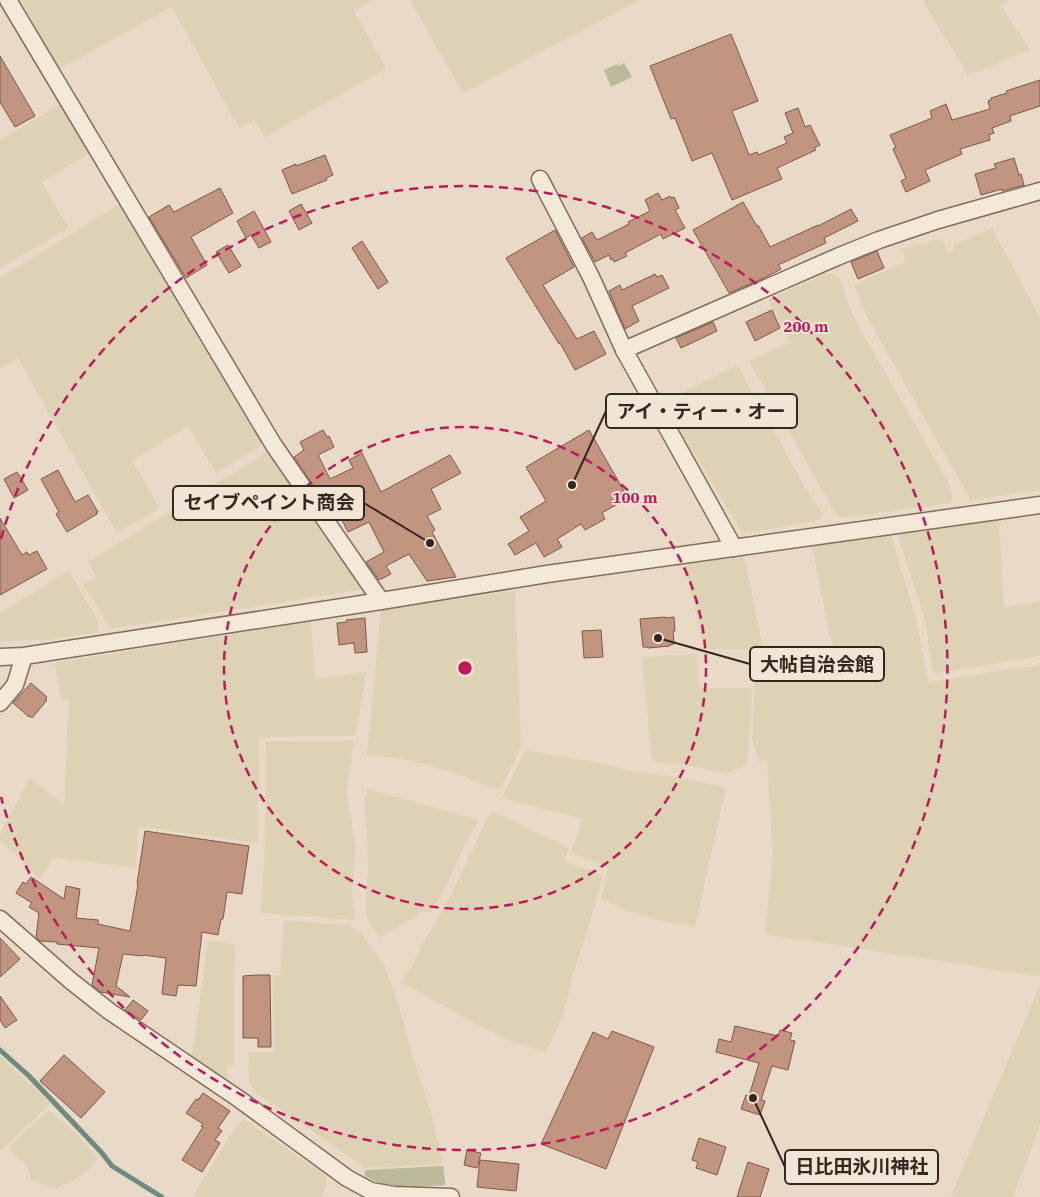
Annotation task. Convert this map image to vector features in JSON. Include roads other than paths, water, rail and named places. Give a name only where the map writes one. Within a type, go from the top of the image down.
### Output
[{"type":"street","points":[[8,0],[273,444],[381,601]]},
{"type":"street","points":[[540,180],[591,277],[624,350],[734,548]]},
{"type":"street","points":[[624,350],[879,240],[938,220],[1040,190]]},
{"type":"street","points":[[0,657],[24,656],[546,574],[1040,505]]},
{"type":"street","points":[[0,703],[15,685],[24,656]]},
{"type":"street","points":[[0,919],[71,981],[109,1011],[239,1099],[347,1178],[371,1191],[394,1195],[451,1197]]},
{"type":"waterway","points":[[0,1050],[29,1076],[112,1166],[162,1197]]},
{"type":"place","name":"アイ・ティー・オー","points":[[572,485]]},
{"type":"place","name":"セイブペイント商会","points":[[430,543]]},
{"type":"place","name":"大帖自治会館","points":[[658,638]]},
{"type":"place","name":"日比田氷川神社","points":[[753,1098]]}]
